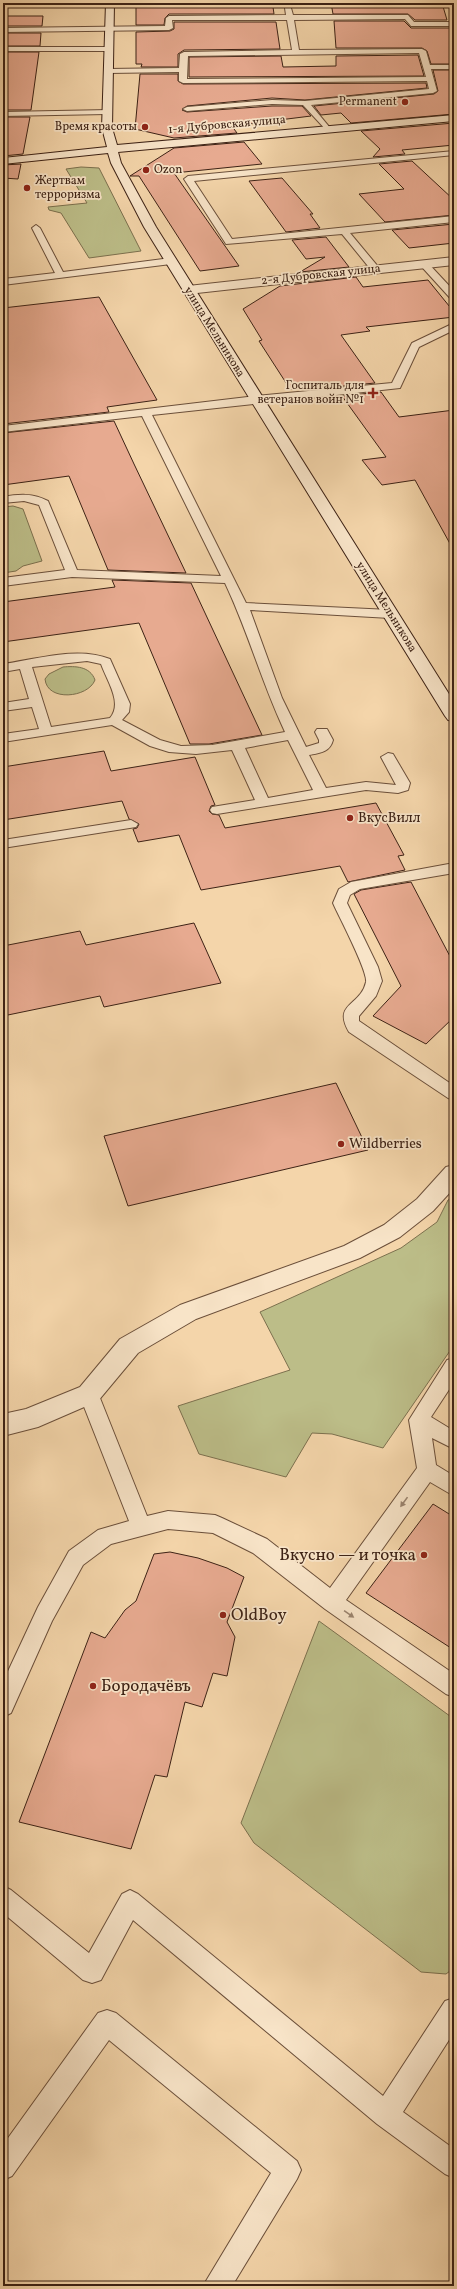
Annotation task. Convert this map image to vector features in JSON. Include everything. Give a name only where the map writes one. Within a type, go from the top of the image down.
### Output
[{"type":"street","name":"улица Мельникова","points":[[110,4],[106,128],[116,163],[150,227],[188,290],[454,716]]},
{"type":"street","name":"1-я Дубровская улица","points":[[3,161],[111,149],[454,118]]},
{"type":"street","name":"2-я Дубровская улица","points":[[188,290],[454,261]]},
{"type":"street","points":[[3,1425],[28,1419],[89,1394],[129,1346],[188,1312],[352,1252],[392,1231],[425,1205],[454,1173]]},
{"type":"lane","points":[[110,4],[289,3],[296,52]]},
{"type":"lane","points":[[3,30],[169,28],[169,18],[408,17],[411,24],[454,24]]},
{"type":"lane","points":[[3,49],[108,49]]},
{"type":"lane","points":[[187,109],[272,102],[305,103],[433,91],[431,79],[422,51],[184,54],[183,81],[431,79]]},
{"type":"lane","points":[[427,67],[454,67]]},
{"type":"lane","points":[[108,70],[183,70]]},
{"type":"lane","points":[[305,103],[327,129]]},
{"type":"lane","points":[[3,114],[107,112]]},
{"type":"lane","points":[[454,153],[188,179],[229,242],[454,219]]},
{"type":"lane","points":[[36,228],[61,276]]},
{"type":"lane","points":[[344,231],[375,269]]},
{"type":"lane","points":[[3,282],[61,276],[171,261]]},
{"type":"lane","points":[[424,264],[454,297]]},
{"type":"lane","points":[[3,430],[256,399],[396,386],[415,344],[454,326]]},
{"type":"lane","points":[[145,412],[230,580],[242,606],[275,698],[321,793]]},
{"type":"lane","points":[[3,500],[26,498],[36,499],[44,503],[72,573]]},
{"type":"lane","points":[[3,582],[72,573],[230,580]]},
{"type":"lane","points":[[242,606],[390,614]]},
{"type":"lane","points":[[3,668],[90,656],[102,658],[106,662],[123,704],[122,712],[114,721]]},
{"type":"lane","points":[[25,665],[46,731]]},
{"type":"lane","points":[[3,707],[37,702]]},
{"type":"lane","points":[[3,738],[114,721],[170,748],[199,750],[292,735]]},
{"type":"lane","points":[[300,752],[320,749],[325,745],[326,740],[322,732]]},
{"type":"lane","points":[[236,744],[263,802]]},
{"type":"lane","points":[[217,810],[366,786],[396,789],[401,788],[403,783],[388,757]]},
{"type":"lane","points":[[3,844],[131,824]]},
{"type":"lane","points":[[454,868],[356,885],[344,892],[340,902],[370,968],[374,981],[370,992],[351,1015],[351,1021],[356,1028],[454,1094]]},
{"type":"lane","points":[[332,1602],[427,1470],[419,1420],[454,1366]]},
{"type":"lane","points":[[89,1394],[141,1526]]},
{"type":"lane","points":[[419,1420],[454,1441]]},
{"type":"lane","points":[[427,1470],[454,1487]]},
{"type":"lane","points":[[3,1706],[45,1614],[76,1558],[104,1536],[168,1520],[214,1524],[260,1546],[332,1602],[454,1687]]},
{"type":"lane","points":[[3,1898],[92,1971],[130,1902],[386,2115],[454,2165]]},
{"type":"lane","points":[[386,2115],[454,2010]]},
{"type":"lane","points":[[3,2167],[106,2022],[288,2170],[217,2286]]},
{"type":"green space","points":[[81,167],[99,168],[141,251],[89,258],[61,213],[49,210],[48,207],[87,203],[66,169]]},
{"type":"green space","points":[[13,506],[23,509],[42,561],[23,566],[16,571],[3,573],[3,507]]},
{"type":"green space","points":[[63,667],[77,667],[86,669],[93,675],[95,680],[85,691],[77,694],[60,694],[47,686],[45,679],[49,674]]},
{"type":"green space","points":[[454,1197],[454,1345],[383,1448],[332,1434],[312,1433],[286,1477],[199,1454],[178,1406],[290,1370],[260,1312],[401,1248],[437,1222],[448,1200]]},
{"type":"green space","points":[[319,1621],[454,1719],[454,1968],[446,1974],[421,1972],[254,1843],[241,1823]]},
{"type":"building","points":[[331,3],[442,3],[447,20],[415,20],[408,14],[333,14]]},
{"type":"building","points":[[136,7],[273,7],[274,14],[169,14],[165,18],[164,25],[136,25]]},
{"type":"building","points":[[3,16],[43,16],[42,26],[3,26]]},
{"type":"building","points":[[334,21],[404,21],[411,28],[450,28],[454,43],[454,64],[431,64],[427,51],[422,48],[336,48]]},
{"type":"building","points":[[174,22],[276,22],[280,49],[184,50],[178,54],[178,67],[141,67],[142,64],[136,64],[136,32],[170,31],[174,29]]},
{"type":"building","points":[[3,33],[41,33],[40,46],[3,46]]},
{"type":"building","points":[[3,52],[39,52],[31,110],[3,110]]},
{"type":"building","points":[[418,55],[424,76],[189,77],[189,57],[281,56],[283,67],[336,66],[336,56]]},
{"type":"building","points":[[433,70],[454,70],[454,114],[351,123],[341,113],[321,115],[314,106],[434,94],[438,91]]},
{"type":"building","points":[[140,74],[178,74],[178,81],[183,84],[426,83],[427,88],[305,100],[272,98],[187,106],[182,110],[187,112],[272,106],[302,106],[311,116],[279,120],[279,122],[231,125],[237,133],[174,138],[135,129]]},
{"type":"building","points":[[3,117],[30,117],[23,154],[3,156]]},
{"type":"building","points":[[454,123],[454,145],[402,150],[405,154],[373,157],[380,149],[361,131]]},
{"type":"building","points":[[244,142],[262,164],[174,173],[239,266],[200,271],[139,176],[130,176],[174,148]]},
{"type":"building","points":[[412,161],[454,200],[454,215],[385,222],[359,194],[404,189],[379,164]]},
{"type":"building","points":[[21,164],[18,179],[3,178],[3,165]]},
{"type":"building","points":[[282,178],[313,214],[310,214],[320,228],[286,232],[249,181]]},
{"type":"building","points":[[454,224],[454,243],[409,248],[392,230]]},
{"type":"building","points":[[326,237],[349,267],[300,272],[325,257],[306,259],[292,240]]},
{"type":"building","points":[[356,277],[363,287],[428,280],[454,312],[454,317],[366,327],[370,331],[341,335],[375,383],[303,390],[302,388],[290,389],[259,341],[262,340],[243,309],[280,286]]},
{"type":"building","points":[[99,297],[157,400],[107,407],[109,412],[3,424],[3,308]]},
{"type":"building","points":[[381,392],[399,417],[454,410],[454,551],[415,480],[382,485],[362,460],[386,457],[342,396]]},
{"type":"building","points":[[114,421],[186,573],[108,570],[69,476],[3,485],[3,433]]},
{"type":"building","points":[[112,580],[191,583],[262,735],[209,744],[190,744],[139,623],[3,642],[3,602],[115,587]]},
{"type":"building","points":[[104,751],[111,771],[195,757],[215,805],[211,806],[209,811],[212,814],[219,815],[225,828],[376,803],[404,855],[398,856],[405,870],[348,882],[340,866],[201,890],[179,835],[138,842],[133,829],[137,828],[139,824],[129,819],[122,801],[3,820],[3,767]]},
{"type":"building","points":[[411,882],[454,964],[454,1017],[426,1044],[373,1016],[401,986],[354,894],[361,890]]},
{"type":"building","points":[[194,923],[221,983],[104,1007],[100,996],[3,1016],[3,946],[80,931],[86,945]]},
{"type":"building","points":[[336,1083],[368,1150],[128,1206],[104,1136]]},
{"type":"building","name":"Вкусно — и точка","points":[[433,1504],[454,1517],[454,1650],[366,1593]]},
{"type":"building","points":[[170,1552],[198,1558],[227,1568],[244,1577],[227,1622],[235,1637],[227,1676],[213,1673],[202,1707],[185,1702],[167,1777],[155,1775],[131,1849],[19,1822],[91,1632],[105,1638],[125,1610],[136,1601],[154,1554]]},
{"type":"place","name":"Permanent","points":[[405,102]]},
{"type":"place","name":"Время красоты","points":[[145,127]]},
{"type":"place","name":"Ozon","points":[[146,170]]},
{"type":"place","name":"Жертвам терроризма","points":[[27,188]]},
{"type":"place","name":"Госпиталь для ветеранов войн №1","points":[[373,393]]},
{"type":"place","name":"ВкусВилл","points":[[350,818]]},
{"type":"place","name":"Wildberries","points":[[341,1144]]},
{"type":"place","name":"Вкусно — и точка","points":[[424,1555]]},
{"type":"place","name":"OldBoy","points":[[223,1615]]},
{"type":"place","name":"Бородачёвъ","points":[[93,1686]]}]
